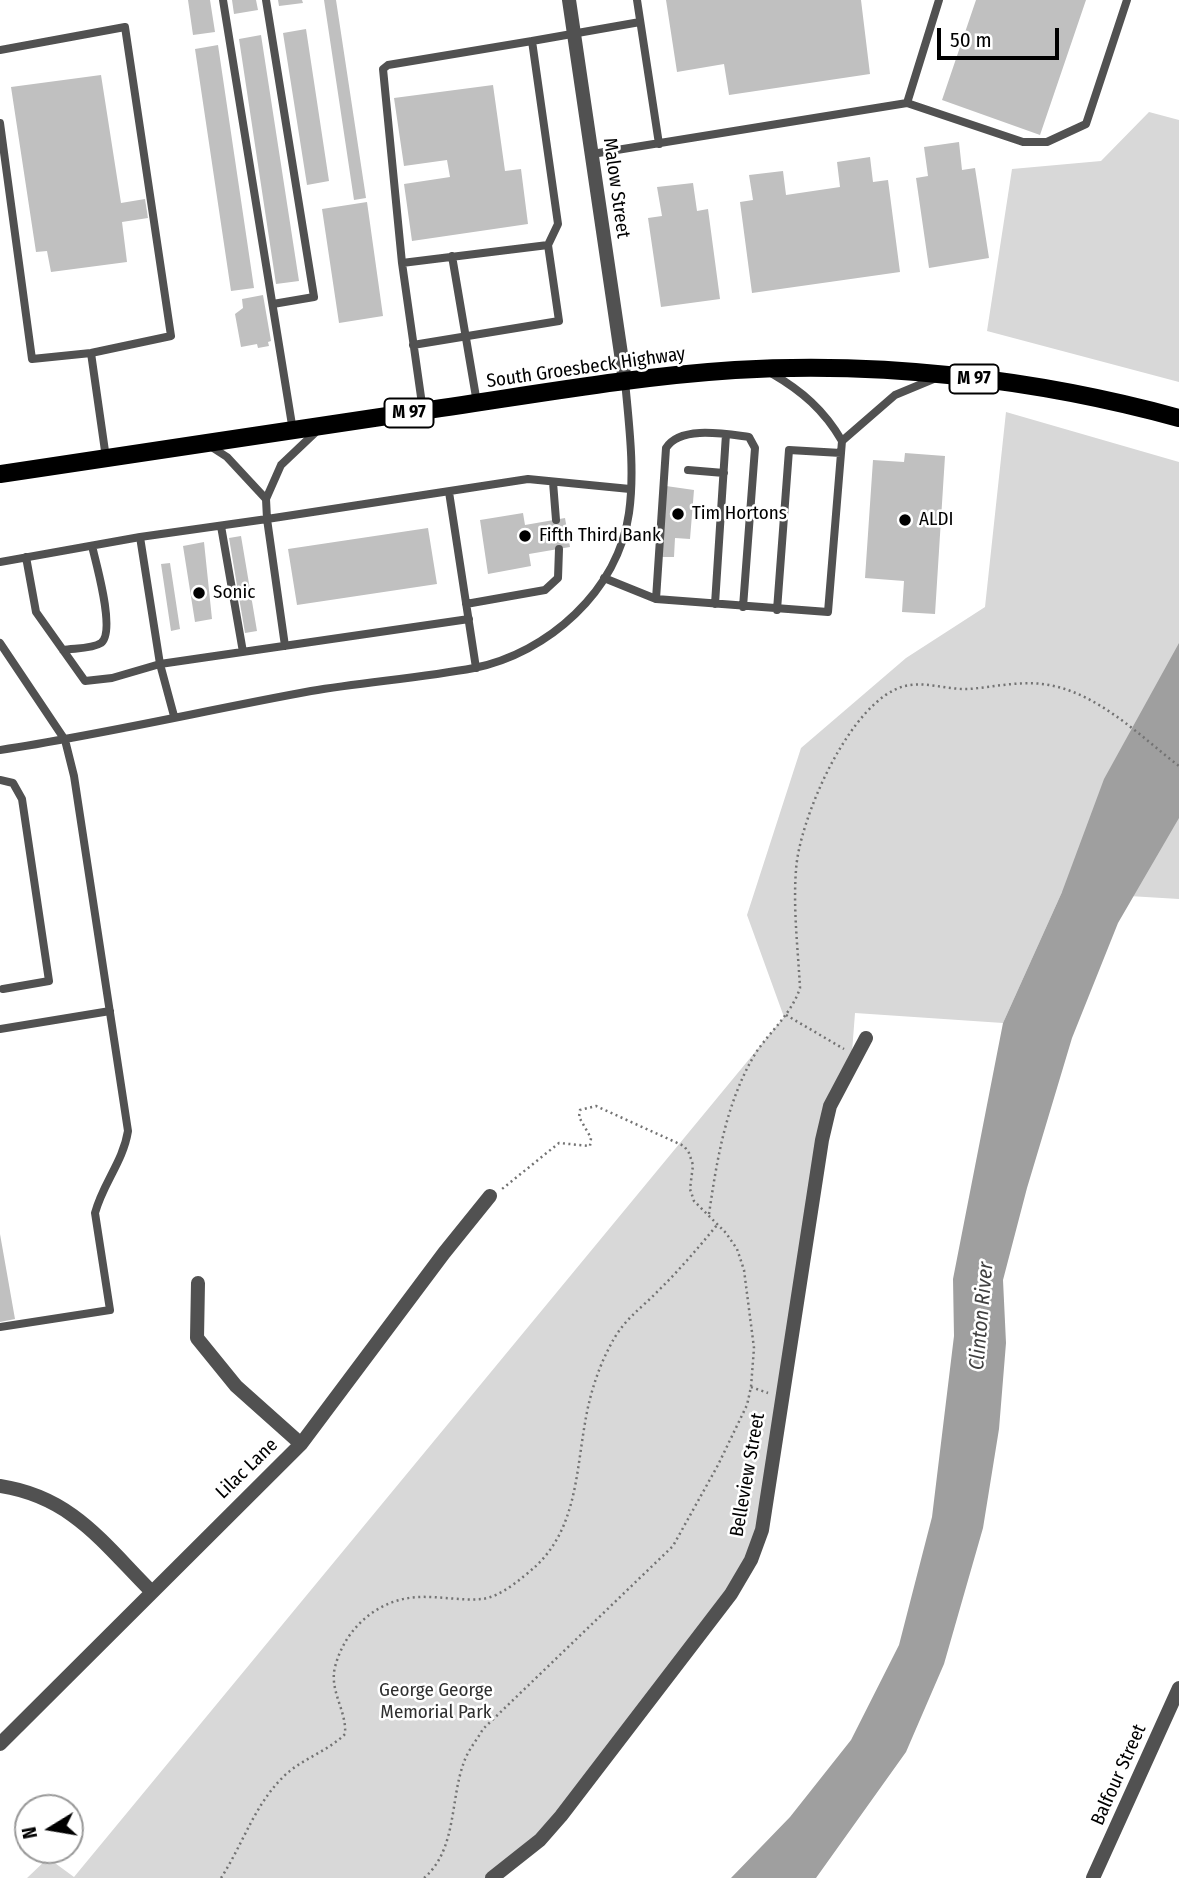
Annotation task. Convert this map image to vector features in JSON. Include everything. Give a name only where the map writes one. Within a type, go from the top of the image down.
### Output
[{"type":"main road","name":"South Groesbeck Highway","points":[[0,474],[625,381],[765,370],[940,376],[1054,390],[1179,418]]},
{"type":"street","name":"Malow Street","points":[[569,0],[625,381]]},
{"type":"street","name":"Belleview Street","points":[[492,1878],[540,1840],[561,1816],[731,1594],[744,1571],[762,1530],[822,1140],[830,1106],[866,1038]]},
{"type":"street","name":"Lilac Lane","points":[[0,1744],[301,1444],[444,1253],[491,1196]]},
{"type":"street","points":[[198,1283],[197,1338],[236,1386],[301,1444]]},
{"type":"street","points":[[0,1486],[41,1497],[76,1514],[151,1591]]},
{"type":"street","name":"Balfour Street","points":[[1093,1878],[1179,1688]]},
{"type":"lane","points":[[223,0],[293,431]]},
{"type":"lane","points":[[266,0],[314,297],[273,303]]},
{"type":"lane","points":[[637,0],[659,144]]},
{"type":"lane","points":[[907,103],[939,0]]},
{"type":"lane","points":[[592,154],[907,103],[1023,142],[1047,142],[1086,124],[1127,0]]},
{"type":"lane","points":[[423,411],[402,263],[383,69],[388,65],[640,22]]},
{"type":"lane","points":[[0,50],[125,27],[171,337],[91,354],[33,359],[0,123]]},
{"type":"lane","points":[[414,345],[559,321],[548,245],[558,224],[532,41]]},
{"type":"lane","points":[[402,263],[548,245]]},
{"type":"lane","points":[[452,256],[477,403]]},
{"type":"lane","points":[[91,354],[106,458]]},
{"type":"lane","points":[[604,578],[656,599],[828,612],[842,441],[827,416],[798,390],[765,370]]},
{"type":"lane","points":[[842,441],[895,395],[940,376]]},
{"type":"lane","points":[[0,750],[130,729],[174,716],[325,689],[476,668],[547,638],[591,598],[604,578],[623,537],[630,489],[625,381]]},
{"type":"lane","points":[[285,646],[266,499],[281,465],[323,426]]},
{"type":"lane","points":[[715,604],[726,435]]},
{"type":"lane","points":[[656,599],[666,448],[670,441],[680,437],[749,437],[755,447],[743,607]]},
{"type":"lane","points":[[204,443],[219,449],[266,499]]},
{"type":"lane","points":[[777,610],[789,450],[841,453]]},
{"type":"lane","points":[[688,470],[724,473]]},
{"type":"lane","points":[[0,562],[140,537],[528,480],[630,489]]},
{"type":"lane","points":[[553,482],[555,520]]},
{"type":"lane","points":[[449,492],[476,668]]},
{"type":"lane","points":[[221,526],[243,652]]},
{"type":"lane","points":[[140,537],[160,664],[174,716]]},
{"type":"lane","points":[[63,650],[99,644],[105,639],[108,623],[92,546]]},
{"type":"lane","points":[[466,604],[545,590],[558,578],[559,549]]},
{"type":"lane","points":[[26,558],[36,612],[85,681],[112,678],[160,664],[469,619]]},
{"type":"lane","points":[[0,643],[65,740],[74,776],[128,1131],[120,1163],[98,1200],[95,1213],[110,1310],[0,1327]]},
{"type":"lane","points":[[0,780],[13,783],[22,799],[49,981],[3,989]]},
{"type":"lane","points":[[0,1029],[110,1011]]},
{"type":"path","points":[[708,1216],[729,1111],[755,1054],[794,1006],[800,988],[796,871],[801,835],[852,727],[869,706],[886,694],[905,686],[968,689],[998,684],[1048,685],[1108,711],[1179,766]]},
{"type":"path","points":[[786,1015],[856,1056]]},
{"type":"path","points":[[424,1878],[432,1871],[443,1851],[464,1759],[483,1729],[673,1546],[718,1465],[747,1405],[751,1387],[754,1348],[744,1270],[737,1249],[694,1201],[690,1189],[693,1165],[684,1146],[596,1106],[580,1110],[579,1117],[591,1138],[590,1146],[559,1143],[533,1167],[491,1196]]},
{"type":"path","points":[[221,1878],[237,1853],[248,1823],[276,1784],[285,1774],[335,1745],[345,1734],[346,1722],[334,1686],[335,1667],[363,1618],[383,1605],[415,1597],[484,1599],[506,1590],[537,1565],[553,1545],[576,1492],[585,1422],[597,1375],[609,1348],[624,1321],[689,1261],[717,1224]]},
{"type":"path","points":[[751,1387],[781,1398]]},
{"type":"green space","points":[[1149,112],[1179,120],[1179,382],[987,331],[1012,169],[1101,161]]},
{"type":"green space","name":"George George Memorial Park","points":[[1006,412],[1179,462],[1179,899],[1062,892],[1003,1023],[855,1013],[851,1065],[830,1106],[751,1560],[561,1816],[492,1878],[27,1878],[42,1864],[56,1864],[74,1877],[784,1017],[747,915],[801,748],[906,658],[985,607]]},
{"type":"water","name":"Clinton River","points":[[1179,643],[1179,818],[1118,923],[1072,1038],[1027,1188],[1003,1280],[1006,1343],[999,1429],[983,1528],[944,1664],[906,1752],[816,1878],[731,1878],[790,1817],[851,1740],[899,1645],[932,1517],[954,1336],[953,1279],[1003,1023],[1062,892],[1104,779]]},
{"type":"building","points":[[188,0],[210,0],[215,32],[193,35]]},
{"type":"building","points":[[232,0],[256,0],[258,10],[234,14]]},
{"type":"building","points":[[278,0],[302,0],[303,3],[279,6]]},
{"type":"building","points":[[324,0],[336,0],[366,198],[354,200]]},
{"type":"building","points":[[666,0],[861,0],[870,74],[729,95],[724,64],[677,72]]},
{"type":"building","points":[[976,0],[1086,0],[1040,135],[942,100]]},
{"type":"building","points":[[306,29],[329,181],[307,185],[283,33]]},
{"type":"building","points":[[261,35],[299,281],[276,284],[239,39]]},
{"type":"building","points":[[218,45],[254,288],[231,291],[195,49]]},
{"type":"building","points":[[101,75],[121,203],[145,199],[148,218],[122,222],[127,262],[51,272],[47,251],[36,252],[11,87]]},
{"type":"building","points":[[493,85],[505,171],[521,169],[528,224],[412,241],[404,184],[450,177],[447,160],[404,166],[394,98]]},
{"type":"building","points":[[959,142],[962,170],[975,168],[989,258],[929,268],[916,178],[928,176],[924,147]]},
{"type":"building","points":[[870,157],[873,182],[888,180],[900,272],[752,293],[740,202],[753,200],[749,175],[783,171],[786,195],[840,187],[837,162]]},
{"type":"building","points":[[693,183],[697,211],[708,209],[720,299],[661,307],[648,218],[662,216],[657,187]]},
{"type":"building","points":[[367,202],[383,316],[339,323],[322,209]]},
{"type":"building","points":[[263,295],[271,341],[268,342],[269,346],[258,348],[257,344],[241,347],[235,314],[243,308],[242,299]]},
{"type":"building","name":"ALDI","points":[[905,453],[945,456],[935,614],[902,612],[904,581],[865,578],[873,460],[904,462]]},
{"type":"building","name":"Tim Hortons","points":[[666,486],[694,490],[690,539],[675,538],[674,557],[660,557]]},
{"type":"building","name":"Fifth Third Bank","points":[[523,513],[525,525],[565,518],[570,547],[529,554],[531,566],[488,574],[480,520]]},
{"type":"building","points":[[428,528],[437,584],[297,605],[288,549]]},
{"type":"building","points":[[241,536],[257,631],[245,633],[229,538]]},
{"type":"building","name":"Sonic","points":[[204,542],[212,619],[195,622],[183,546]]},
{"type":"building","points":[[170,563],[180,629],[171,631],[161,564]]},
{"type":"building","points":[[0,1234],[15,1319],[0,1322]]},
{"type":"place","name":"Tim Hortons","points":[[678,514]]},
{"type":"place","name":"ALDI","points":[[905,520]]},
{"type":"place","name":"Fifth Third Bank","points":[[525,536]]},
{"type":"place","name":"Sonic","points":[[199,593]]}]
